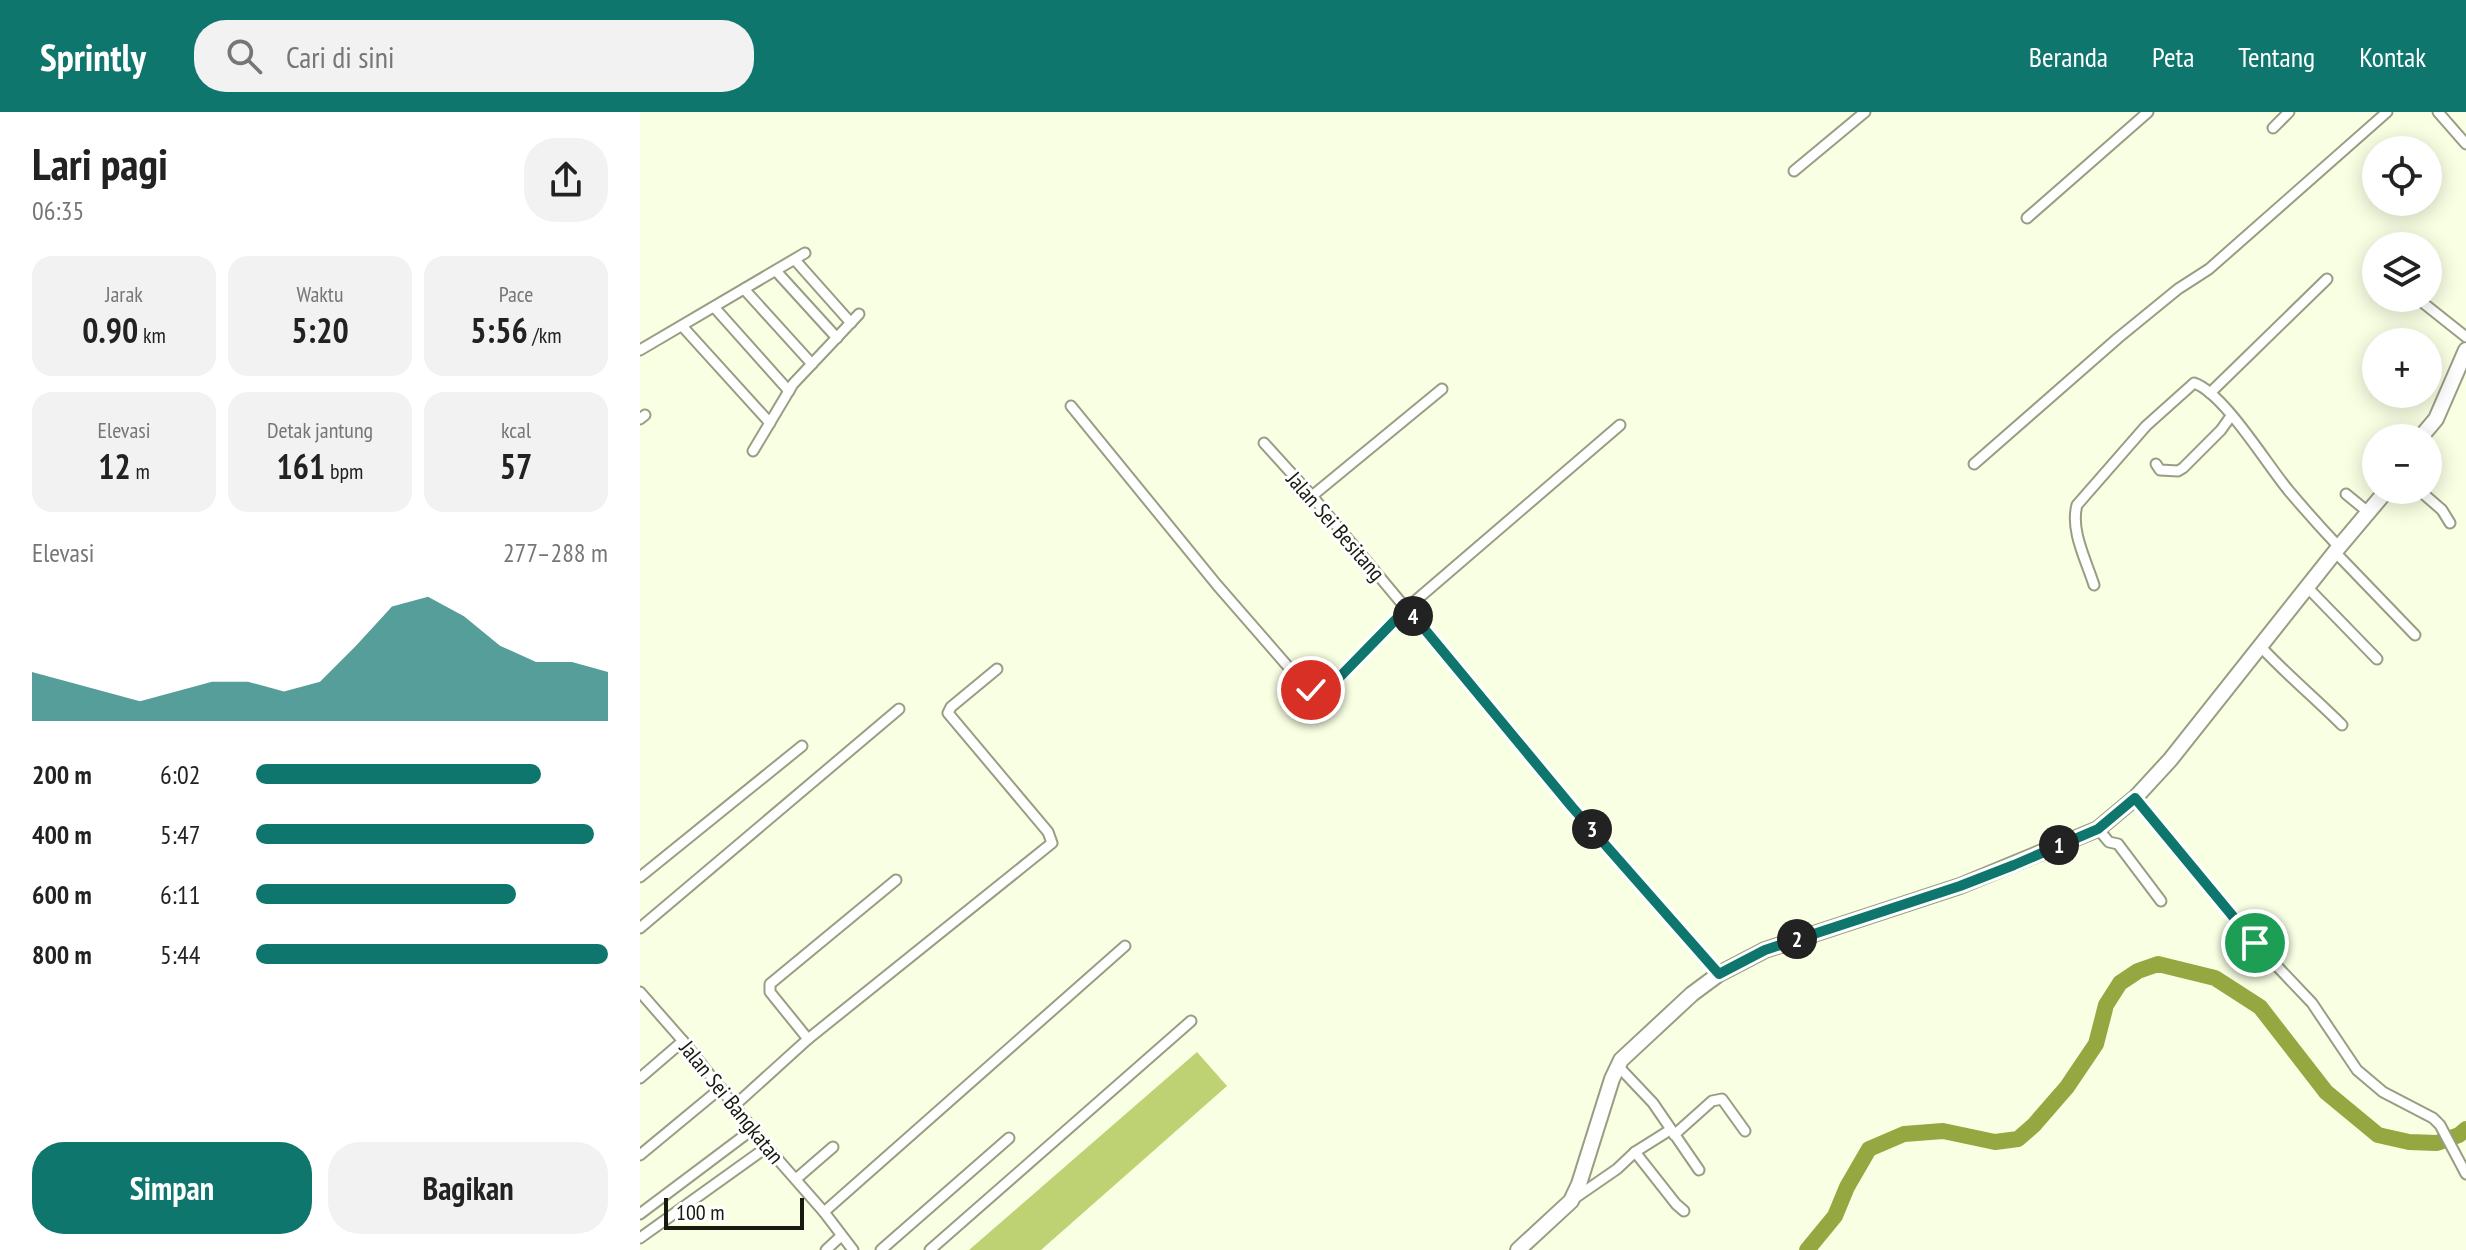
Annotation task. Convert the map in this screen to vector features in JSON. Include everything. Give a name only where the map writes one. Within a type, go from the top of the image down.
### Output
[{"type":"main road","points":[[2432,424],[2466,350]]},
{"type":"main road","points":[[1518,1250],[1571,1201],[1621,1060],[1677,1008],[1719,974],[1765,950],[1960,886],[2098,829],[2135,798],[2170,760],[2375,504]]},
{"type":"street","points":[[1794,171],[1865,112]]},
{"type":"street","points":[[2027,218],[2148,112]]},
{"type":"street","points":[[2273,128],[2289,112]]},
{"type":"street","points":[[1974,464],[2118,338],[2178,289],[2209,269],[2387,112]]},
{"type":"street","points":[[2438,112],[2466,144]]},
{"type":"street","points":[[640,350],[805,253]]},
{"type":"street","points":[[795,260],[851,323]]},
{"type":"street","points":[[776,271],[837,338]]},
{"type":"street","points":[[2210,393],[2327,279]]},
{"type":"street","points":[[744,289],[812,364]]},
{"type":"street","points":[[714,307],[789,391]]},
{"type":"street","points":[[2435,312],[2466,337]]},
{"type":"street","points":[[753,451],[789,391],[859,314]]},
{"type":"street","points":[[682,326],[770,423]]},
{"type":"street","points":[[2094,585],[2074,516],[2077,505],[2146,426],[2188,386],[2198,383],[2231,416],[2337,550],[2415,635]]},
{"type":"street","points":[[1312,496],[1442,389]]},
{"type":"street","points":[[1071,406],[1217,585],[1304,685],[1311,690],[1326,691],[1407,608],[1620,425]]},
{"type":"street","points":[[2156,464],[2160,470],[2178,471],[2183,468],[2231,416]]},
{"type":"street","name":"Jalan Sei Besitang","points":[[1264,443],[1407,608],[1572,807],[1719,974]]},
{"type":"street","points":[[2346,494],[2368,512]]},
{"type":"street","points":[[2435,504],[2450,523]]},
{"type":"street","points":[[2308,588],[2377,659]]},
{"type":"street","points":[[2260,646],[2342,725]]},
{"type":"street","points":[[734,1106],[808,1039],[1052,843],[1048,832],[948,713],[951,707],[997,669]]},
{"type":"street","points":[[640,928],[899,709]]},
{"type":"street","points":[[640,877],[802,746]]},
{"type":"street","points":[[2135,798],[2255,943],[2312,1003],[2357,1070],[2383,1092],[2433,1118],[2440,1125],[2464,1170]]},
{"type":"street","points":[[2098,829],[2109,842],[2118,844],[2161,901]]},
{"type":"street","points":[[808,1039],[770,992],[770,984],[896,880]]},
{"type":"street","points":[[824,1212],[1125,946]]},
{"type":"street","name":"Jalan Sei Bangkatan","points":[[640,992],[853,1250]]},
{"type":"street","points":[[930,1250],[1191,1021]]},
{"type":"street","points":[[640,1078],[683,1041]]},
{"type":"street","points":[[1618,1066],[1653,1103],[1699,1170]]},
{"type":"street","points":[[640,1155],[721,1088]]},
{"type":"street","points":[[1571,1201],[1617,1169],[1635,1152],[1672,1132],[1712,1101],[1722,1099],[1745,1131]]},
{"type":"street","points":[[640,1214],[753,1129]]},
{"type":"street","points":[[881,1250],[1009,1138]]},
{"type":"street","points":[[640,1238],[767,1147]]},
{"type":"street","points":[[796,1179],[833,1147]]},
{"type":"street","points":[[1635,1152],[1684,1211]]},
{"type":"street","points":[[826,1250],[841,1236]]},
{"type":"green space","points":[[1197,1052],[1227,1086],[1041,1250],[969,1250]]},
{"type":"waterway","points":[[1807,1250],[1835,1216],[1847,1187],[1869,1149],[1904,1134],[1943,1131],[1995,1142],[2018,1139],[2067,1087],[2096,1044],[2106,1005],[2120,983],[2138,971],[2158,964],[2215,978],[2260,1007],[2326,1092],[2378,1135],[2409,1142],[2437,1143],[2466,1129]]},
{"type":"route","points":[[1311,690],[1326,691],[1407,608],[1572,807],[1719,974],[1765,950],[1960,886],[2014,865],[2098,829],[2135,798],[2255,943]]}]
